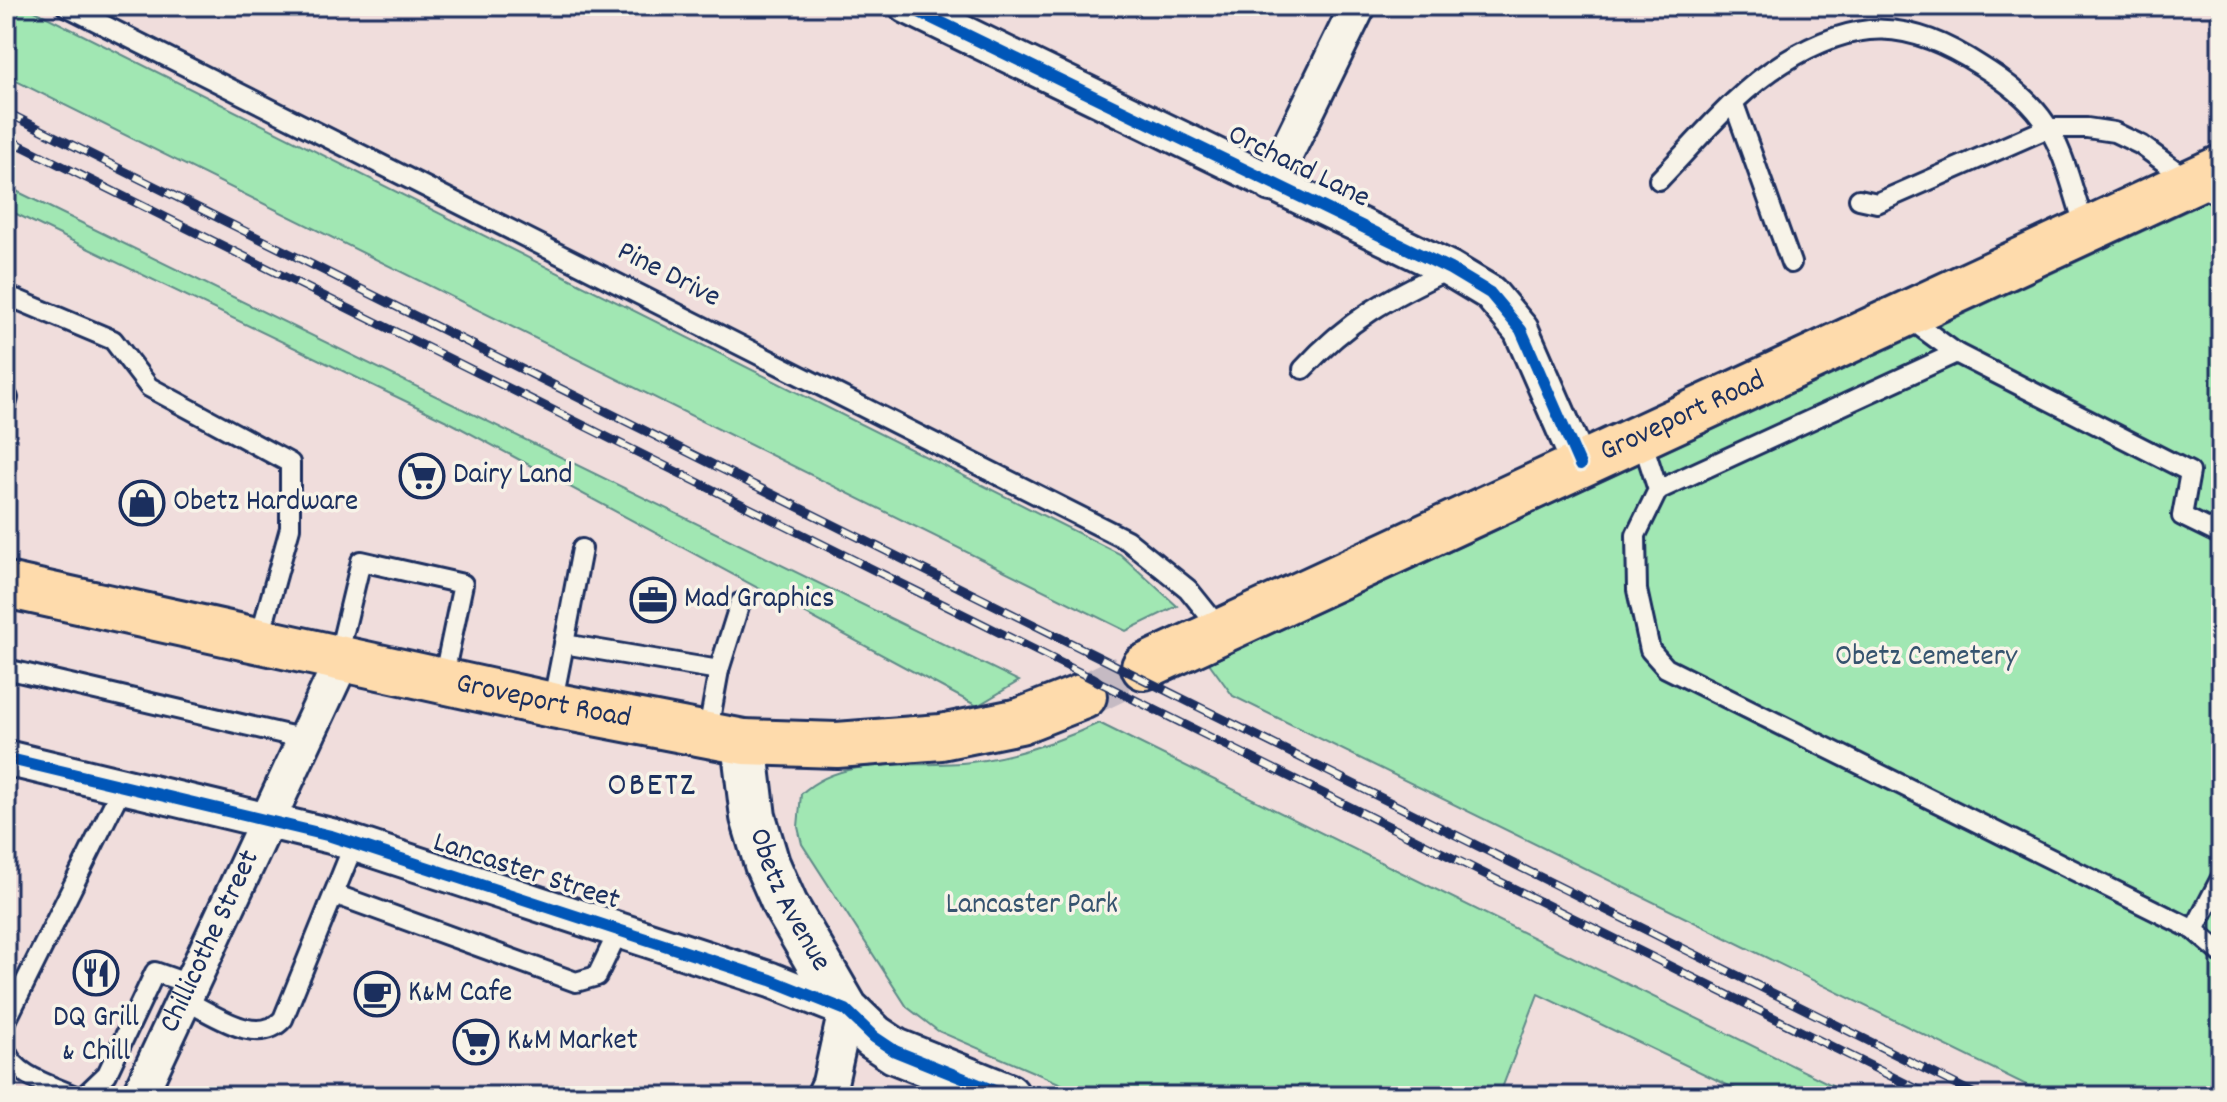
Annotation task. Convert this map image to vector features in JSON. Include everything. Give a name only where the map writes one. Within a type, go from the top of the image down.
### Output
[{"type":"main road","name":"Groveport Road","points":[[1144,667],[2086,230],[2211,182]]},
{"type":"main road","name":"Groveport Road","points":[[6,585],[552,705],[726,739],[837,745],[941,737],[1020,721],[1084,696]]},
{"type":"street","name":"Orchard Lane","points":[[907,6],[1450,269],[1490,293],[1521,330],[1580,465]]},
{"type":"street","points":[[1271,184],[1358,6]]},
{"type":"street","name":"Chillicothe Street","points":[[139,1096],[341,657]]},
{"type":"street","name":"Obetz Avenue","points":[[726,739],[767,864],[785,905],[846,1010]]},
{"type":"street","name":"Lancaster Street","points":[[6,758],[268,819],[354,844],[771,980],[846,1010],[874,1037],[895,1051],[1007,1096]]},
{"type":"street","points":[[824,1096],[830,1083],[846,1010]]},
{"type":"lane","name":"Pine Drive","points":[[66,6],[1127,540],[1188,589],[1221,630]]},
{"type":"lane","points":[[1659,180],[1734,104],[1781,64],[1844,33],[1895,29],[1939,41],[1990,72],[2041,116],[2086,230]]},
{"type":"lane","points":[[1734,104],[1791,263]]},
{"type":"lane","points":[[1859,199],[1877,203],[2048,128],[2114,132],[2211,182]]},
{"type":"lane","points":[[1303,369],[1333,336],[1392,296],[1450,269]]},
{"type":"lane","points":[[6,295],[113,340],[149,387],[290,463],[290,528],[259,640]]},
{"type":"lane","points":[[1905,315],[1956,353],[2190,472],[2182,516],[2221,535]]},
{"type":"lane","points":[[1956,353],[1658,490],[1636,535],[1637,590],[1650,650],[1666,668],[2194,930],[2221,953]]},
{"type":"lane","points":[[1641,437],[1658,490]]},
{"type":"lane","points":[[552,705],[582,549]]},
{"type":"lane","points":[[341,657],[361,561],[420,574],[463,584],[443,680]]},
{"type":"lane","points":[[726,739],[719,670],[740,603]]},
{"type":"lane","points":[[564,644],[719,670]]},
{"type":"lane","points":[[6,669],[305,739]]},
{"type":"lane","points":[[6,1021],[123,785]]},
{"type":"lane","points":[[84,1096],[107,1074],[155,972],[255,1033],[273,1030],[283,1019],[354,844]]},
{"type":"lane","points":[[2194,930],[2221,878]]},
{"type":"lane","points":[[334,894],[576,982],[597,976],[619,930]]},
{"type":"lane","points":[[6,1051],[10,1062],[22,1072],[75,1096]]},
{"type":"green space","points":[[6,6],[25,6],[1120,554],[1177,606],[1126,631],[6,76]]},
{"type":"green space","points":[[6,186],[1019,681],[977,706],[453,424],[6,209]]},
{"type":"green space","name":"Obetz Cemetery","points":[[2221,195],[2221,1096],[2049,1096],[1233,696],[1209,663]]},
{"type":"green space","name":"Lancaster Park","points":[[1099,723],[1854,1096],[1750,1096],[1538,994],[1499,1096],[1089,1096],[938,1031],[907,1007],[802,844],[798,827],[801,794],[819,781],[838,773],[882,765],[949,764],[1005,756]]},
{"type":"tunnel","points":[[1084,696],[1144,667]]},
{"type":"railway","points":[[6,112],[1979,1096]]},
{"type":"railway","points":[[6,138],[1931,1096]]},
{"type":"cycle path","points":[[907,6],[1450,269],[1490,293],[1521,330],[1580,465]]},
{"type":"cycle path","points":[[6,758],[331,836],[771,980],[846,1010],[874,1037],[895,1051],[1007,1096]]},
{"type":"place","name":"Dairy Land","points":[[422,476]]},
{"type":"place","name":"Obetz Hardware","points":[[142,503]]},
{"type":"place","name":"Mad Graphics","points":[[653,600]]},
{"type":"place","name":"DQ Grill & Chill","points":[[96,973]]},
{"type":"place","name":"K&M Cafe","points":[[377,994]]},
{"type":"place","name":"K&M Market","points":[[476,1042]]},
{"type":"district","name":"OBETZ","points":[[652,787]]}]
